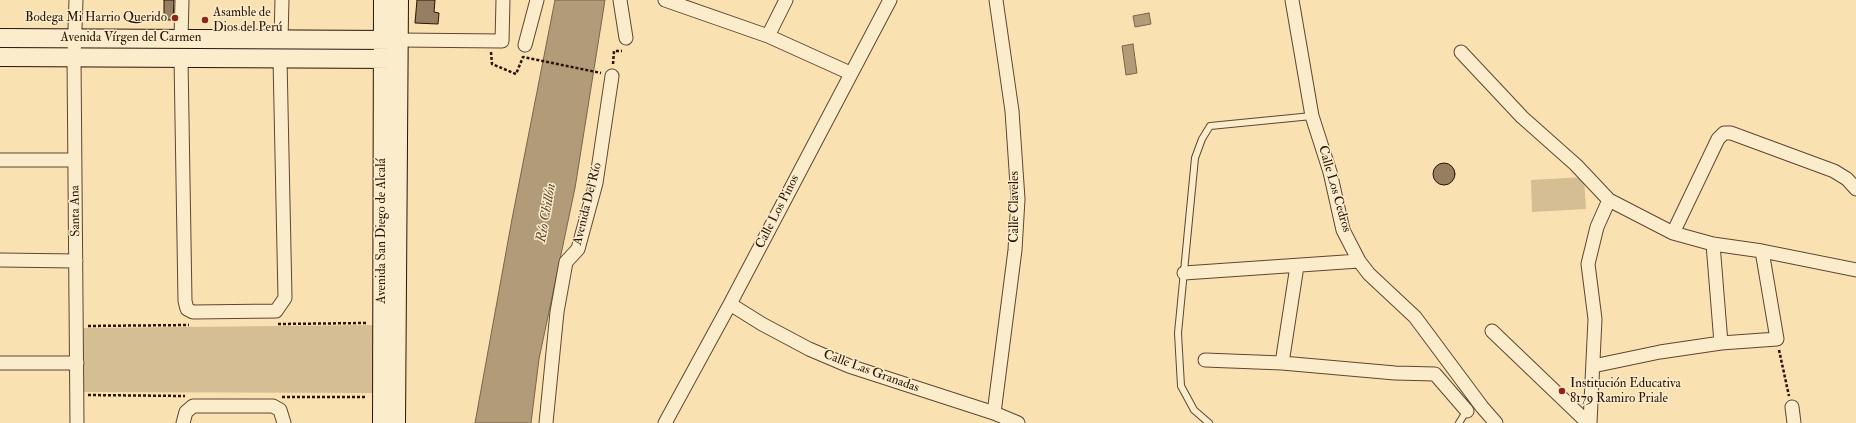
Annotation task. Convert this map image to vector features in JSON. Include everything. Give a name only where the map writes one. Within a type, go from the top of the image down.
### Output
[{"type":"main road","points":[[383,0],[391,40]]},
{"type":"main road","points":[[391,40],[399,0]]},
{"type":"main road","name":"Avenida Vírgen del Carmen","points":[[0,38],[76,37],[391,40]]},
{"type":"main road","name":"Avenida San Diego de Alcalá","points":[[382,423],[389,363],[391,40]]},
{"type":"main road","name":"Avenida Vírgen del Carmen","points":[[0,57],[391,60]]},
{"type":"main road","name":"Avenida San Diego de Alcalá","points":[[389,363],[396,423]]},
{"type":"street","name":"Santa Ana","points":[[76,0],[76,37],[74,57],[77,423]]},
{"type":"street","points":[[181,38],[182,0]]},
{"type":"street","points":[[281,39],[282,0]]},
{"type":"street","name":"Avenida Vírgen del Carmen","points":[[391,40],[502,41],[503,0]]},
{"type":"street","points":[[524,51],[538,0]]},
{"type":"street","points":[[620,0],[626,38]]},
{"type":"street","points":[[665,0],[768,36],[850,73]]},
{"type":"street","points":[[768,36],[786,0]]},
{"type":"street","name":"Calle Los Pinos","points":[[665,423],[730,304],[850,73],[890,0]]},
{"type":"street","name":"Calle Claveles","points":[[994,413],[1015,250],[1018,199],[1012,111],[996,0]]},
{"type":"street","name":"Calle Los Cedros","points":[[1292,0],[1312,116],[1330,172],[1343,230],[1359,261],[1369,274],[1415,317],[1482,407],[1496,423]]},
{"type":"street","points":[[1461,52],[1522,117],[1576,166],[1609,200],[1673,233],[1713,244],[1762,251],[1856,270]]},
{"type":"street","points":[[181,58],[185,301],[187,309],[193,312],[276,311],[285,298],[280,59]]},
{"type":"street","name":"Avenida Del Río","points":[[546,423],[557,312],[566,262],[578,249],[596,183],[608,75]]},
{"type":"street","points":[[1673,233],[1718,139],[1724,133],[1731,133],[1834,171],[1847,179],[1856,189]]},
{"type":"street","points":[[0,160],[75,160]]},
{"type":"street","points":[[1589,423],[1594,366],[1595,319],[1588,264],[1597,227],[1609,200]]},
{"type":"street","points":[[1713,244],[1721,343]]},
{"type":"street","points":[[1594,366],[1660,352],[1721,343],[1777,339],[1762,251]]},
{"type":"street","points":[[0,260],[76,261]]},
{"type":"street","points":[[1184,273],[1359,261]]},
{"type":"street","points":[[1282,363],[1297,266]]},
{"type":"street","name":"Calle Las Granadas","points":[[730,304],[762,324],[809,349],[836,361],[994,413],[1018,423]]},
{"type":"street","points":[[1492,331],[1589,423]]},
{"type":"street","points":[[1205,360],[1282,363],[1395,373],[1435,374],[1467,411]]},
{"type":"street","points":[[0,363],[77,363]]},
{"type":"street","points":[[184,418],[193,406],[273,406],[280,410],[284,423]]},
{"type":"street","points":[[1792,406],[1794,423]]},
{"type":"lane","points":[[1209,423],[1194,410],[1181,386],[1178,332],[1195,158],[1202,139],[1210,126],[1312,116]]},
{"type":"lane","points":[[1459,423],[1476,397]]},
{"type":"path","points":[[492,64],[516,74],[524,51]]},
{"type":"path","points":[[528,58],[608,75]]},
{"type":"path","points":[[1777,339],[1792,406]]},
{"type":"shaded area","points":[[1584,177],[1586,209],[1532,212],[1531,180]]},
{"type":"shaded area","points":[[377,325],[376,393],[82,392],[83,328]]},
{"type":"water","name":"Río Chillón","points":[[555,0],[605,0],[575,188],[539,359],[531,423],[475,423],[512,219]]},
{"type":"water","points":[[1149,13],[1151,24],[1135,27],[1133,16]]},
{"type":"water","points":[[1133,44],[1137,73],[1126,75],[1122,46]]},
{"type":"building","points":[[164,0],[174,0],[173,20],[164,20]]},
{"type":"building","points":[[417,0],[435,0],[434,12],[439,13],[438,24],[415,23]]},
{"type":"building","points":[[1444,163],[1452,166],[1455,174],[1452,182],[1444,185],[1436,182],[1433,174],[1436,166]]},
{"type":"place","name":"Bodega Mi Harrio Querido","points":[[175,18]]},
{"type":"place","name":"Asamble de Dios del Perú","points":[[205,20]]},
{"type":"place","name":"Institución Educativa 8179 Ramiro Priale","points":[[1562,391]]}]
